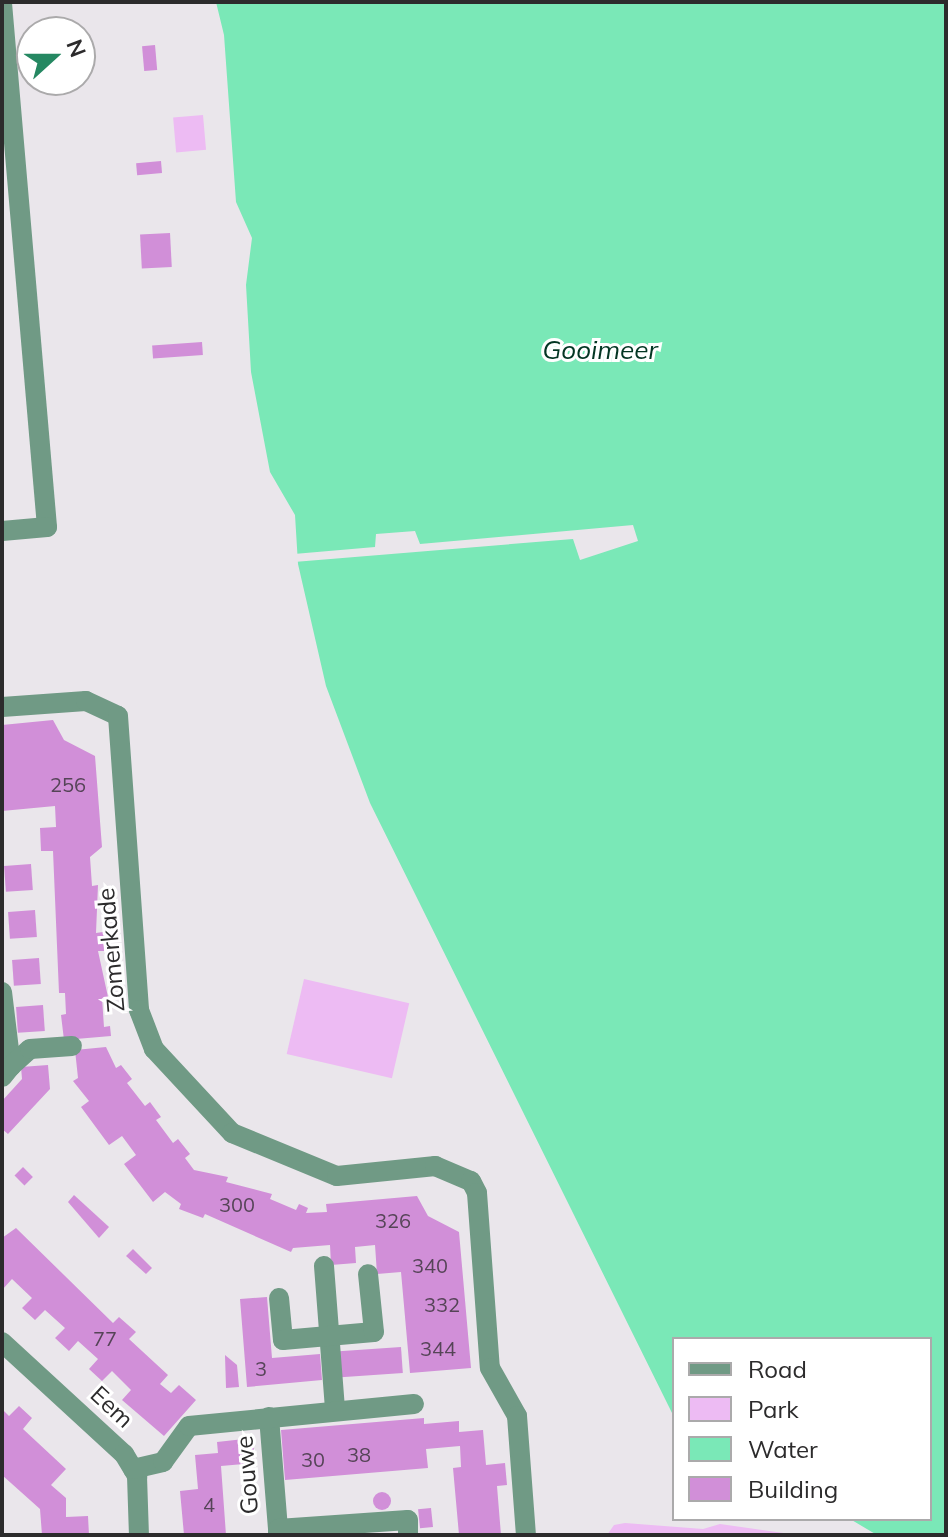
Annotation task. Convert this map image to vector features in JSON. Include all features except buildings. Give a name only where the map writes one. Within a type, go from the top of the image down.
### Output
[{"type":"street","points":[[2,3],[25,225],[47,527],[2,531]]},
{"type":"street","points":[[2,226],[25,225]]},
{"type":"street","name":"Zomerkade","points":[[2,707],[86,701],[118,716],[139,1010],[154,1049],[232,1133],[337,1176],[435,1166],[471,1181],[477,1193],[490,1368],[517,1416],[526,1535]]},
{"type":"street","points":[[2,992],[6,1072]]},
{"type":"street","points":[[6,1072],[30,1049],[72,1046]]},
{"type":"street","points":[[324,1266],[335,1409]]},
{"type":"street","points":[[279,1298],[283,1340],[374,1332],[368,1274]]},
{"type":"street","name":"Eem","points":[[2,1342],[124,1454],[133,1469]]},
{"type":"street","name":"Gouwe","points":[[133,1469],[163,1462],[189,1426],[335,1409],[414,1404]]},
{"type":"street","name":"Gouwe","points":[[269,1417],[278,1532],[347,1530],[408,1520],[408,1535]]},
{"type":"street","points":[[133,1469],[139,1535]]},
{"type":"green space","points":[[203,115],[206,150],[176,152],[173,118]]},
{"type":"green space","points":[[304,979],[409,1003],[392,1078],[287,1054]]},
{"type":"green space","points":[[625,1523],[703,1529],[720,1524],[798,1535],[607,1535],[614,1525]]},
{"type":"water","name":"Gooimeer","points":[[216,2],[946,2],[946,1535],[877,1535],[853,1521],[932,1521],[932,1337],[672,1337],[672,1413],[370,803],[326,686],[298,564],[295,515],[270,472],[251,372],[246,285],[252,238],[236,202],[224,35]]},
{"type":"pier","points":[[633,525],[638,541],[580,560],[573,539],[294,562],[294,554],[375,547],[376,534],[415,531],[420,544]]}]
